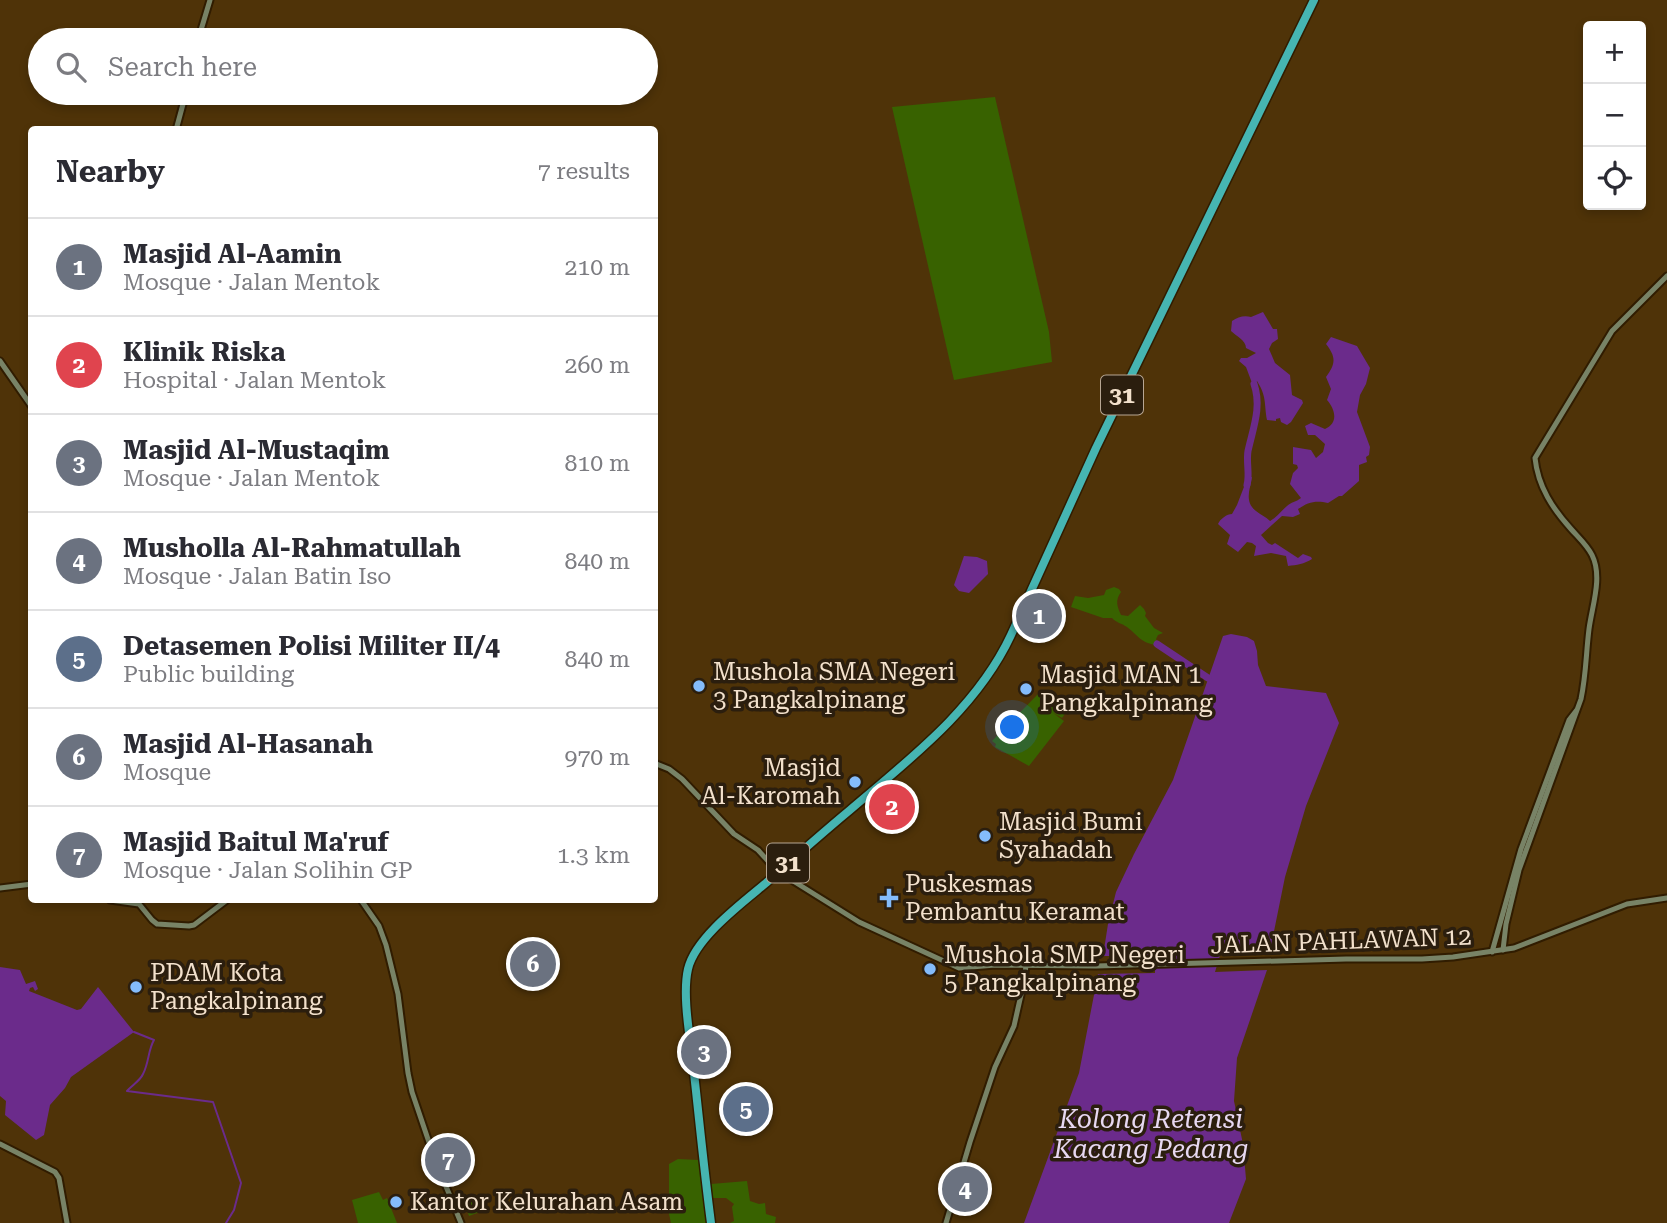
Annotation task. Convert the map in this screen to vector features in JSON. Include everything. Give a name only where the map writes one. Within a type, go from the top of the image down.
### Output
[{"type":"highway","name":"31","points":[[711,1223],[686,992],[687,971],[692,957],[707,936],[930,742],[974,693],[998,660],[1101,438],[1314,0]]},
{"type":"street","points":[[202,28],[210,0]]},
{"type":"street","points":[[177,126],[183,105]]},
{"type":"street","points":[[1503,950],[1506,924],[1519,870],[1574,720],[1585,681],[1597,574],[1589,550],[1550,503],[1542,487],[1535,458],[1612,331],[1667,276]]},
{"type":"street","points":[[0,361],[28,401]]},
{"type":"street","points":[[1492,952],[1521,849],[1569,720],[1576,711]]},
{"type":"street","name":"JALAN PAHLAWAN 12","points":[[658,765],[669,769],[687,784],[734,834],[758,850],[778,872],[851,918],[951,965],[963,968],[989,965],[1151,965],[1422,959],[1503,950],[1627,904],[1667,898]]},
{"type":"street","points":[[0,888],[28,884]]},
{"type":"street","points":[[132,903],[139,904],[158,924],[186,926],[194,925],[223,903]]},
{"type":"street","points":[[363,903],[383,936],[398,994],[412,1092],[461,1223]]},
{"type":"street","points":[[946,1223],[995,1067],[1014,1026],[1026,966]]},
{"type":"street","points":[[0,1144],[55,1172],[59,1178],[67,1223]]},
{"type":"green space","points":[[995,97],[1049,332],[1052,362],[954,380],[892,107]]},
{"type":"green space","points":[[1114,587],[1121,592],[1117,603],[1121,615],[1128,616],[1140,605],[1154,628],[1163,633],[1158,635],[1156,645],[1143,640],[1112,618],[1103,618],[1071,607],[1075,596],[1088,598],[1104,595],[1106,590]]},
{"type":"green space","points":[[1040,692],[1053,702],[1047,710],[1054,703],[1067,711],[1062,718],[1052,712],[1064,721],[1029,766],[995,747],[996,744],[992,741]]},
{"type":"green space","points":[[678,1159],[699,1160],[706,1223],[671,1223],[669,1164]]},
{"type":"green space","points":[[747,1181],[750,1201],[765,1203],[766,1214],[776,1217],[775,1223],[730,1223],[734,1221],[734,1204],[726,1198],[713,1198],[711,1184]]},
{"type":"green space","points":[[379,1192],[383,1200],[387,1198],[397,1223],[358,1223],[352,1200]]},
{"type":"green space","points":[[481,1199],[485,1210],[469,1216],[465,1204]]},
{"type":"water","points":[[1263,312],[1273,329],[1277,329],[1278,339],[1269,349],[1275,363],[1290,375],[1292,395],[1303,403],[1287,425],[1281,422],[1280,418],[1276,421],[1267,420],[1260,387],[1257,381],[1258,388],[1255,391],[1246,367],[1239,361],[1256,353],[1246,348],[1243,340],[1231,331],[1232,321]]},
{"type":"water","points":[[1331,337],[1357,346],[1370,368],[1357,412],[1370,447],[1367,462],[1359,465],[1359,481],[1342,496],[1328,503],[1309,503],[1298,509],[1300,514],[1293,517],[1282,516],[1261,535],[1268,543],[1275,543],[1298,558],[1303,554],[1312,559],[1288,566],[1286,556],[1271,553],[1254,556],[1256,546],[1247,542],[1238,552],[1227,544],[1230,535],[1218,524],[1224,517],[1232,514],[1247,479],[1252,477],[1250,504],[1270,521],[1301,498],[1290,484],[1293,473],[1298,468],[1293,464],[1293,447],[1311,450],[1316,458],[1323,452],[1325,444],[1315,435],[1308,435],[1305,426],[1311,423],[1325,429],[1334,420],[1334,412],[1327,400],[1331,389],[1326,377],[1332,368],[1333,360],[1326,344]]},
{"type":"water","points":[[964,556],[987,561],[988,574],[969,593],[959,591],[954,585]]},
{"type":"water","name":"Kolong Retensi Kacang Pedang","points":[[1231,634],[1254,641],[1258,665],[1266,686],[1326,693],[1339,723],[1306,806],[1285,877],[1270,951],[1221,952],[1215,972],[1267,970],[1237,1058],[1234,1101],[1243,1144],[1246,1179],[1229,1223],[1024,1223],[1079,1073],[1098,974],[1155,973],[1155,956],[1103,956],[1108,924],[1116,892],[1173,780],[1223,636]]},
{"type":"water","points":[[0,967],[20,970],[26,984],[35,981],[38,989],[35,991],[33,987],[29,991],[77,1010],[81,1009],[98,987],[134,1032],[71,1077],[50,1105],[44,1135],[36,1140],[5,1115],[6,1101],[0,1096]]},
{"type":"waterway","points":[[1247,485],[1248,451],[1257,409],[1254,384]]},
{"type":"waterway","points":[[1157,644],[1208,678]]},
{"type":"waterway","points":[[134,1032],[154,1040],[143,1074],[127,1091],[213,1102],[241,1183],[234,1210],[226,1223]]},
{"type":"place","name":"Masjid Al-Aamin","points":[[1039,616]]},
{"type":"place","name":"Mushola SMA Negeri 3 Pangkalpinang","points":[[699,686]]},
{"type":"place","name":"Masjid MAN 1 Pangkalpinang","points":[[1026,689]]},
{"type":"place","name":"Masjid Al-Karomah","points":[[855,782]]},
{"type":"place","name":"Klinik Riska","points":[[892,807]]},
{"type":"place","name":"Masjid Bumi Syahadah","points":[[985,836]]},
{"type":"place","name":"Puskesmas Pembantu Keramat","points":[[889,898]]},
{"type":"place","name":"Masjid Al-Hasanah","points":[[533,964]]},
{"type":"place","name":"Mushola SMP Negeri 5 Pangkalpinang","points":[[930,969]]},
{"type":"place","name":"PDAM Kota Pangkalpinang","points":[[136,987]]},
{"type":"place","name":"Masjid Al-Mustaqim","points":[[704,1052]]},
{"type":"place","name":"Detasemen Polisi Militer II/4","points":[[746,1109]]},
{"type":"place","name":"Masjid Baitul Ma'ruf","points":[[448,1160]]},
{"type":"place","name":"Musholla Al-Rahmatullah","points":[[965,1189]]},
{"type":"place","name":"Kantor Kelurahan Asam","points":[[396,1202]]}]
